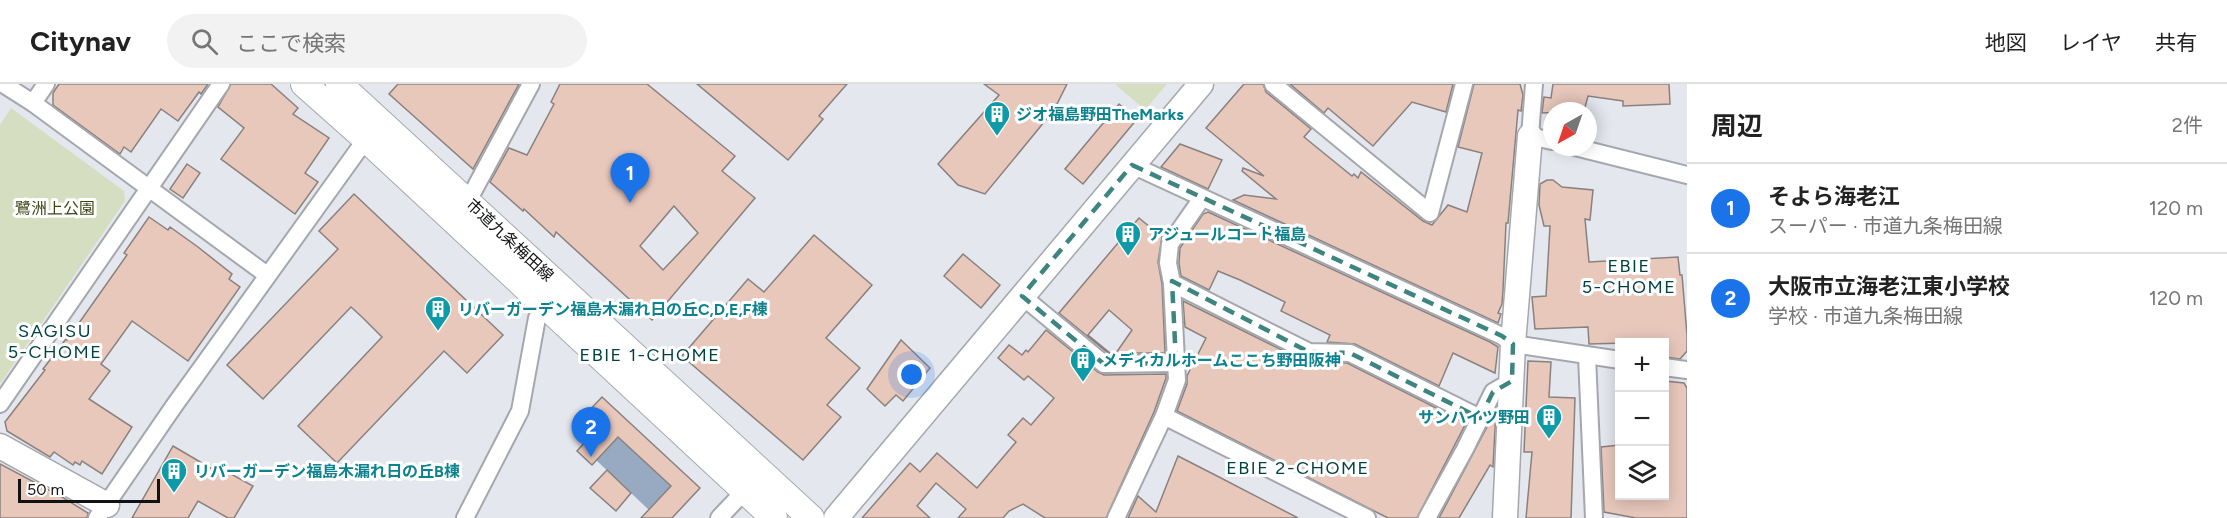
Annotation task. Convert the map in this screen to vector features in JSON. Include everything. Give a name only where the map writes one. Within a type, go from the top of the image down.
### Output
[{"type":"main road","name":"市道九条梅田線","points":[[304,84],[366,139],[460,210],[811,518]]},
{"type":"main road","name":"市道九条梅田線","points":[[339,84],[460,210],[546,305],[774,518]]},
{"type":"street","points":[[3,84],[33,103],[267,275]]},
{"type":"street","points":[[33,103],[46,84]]},
{"type":"street","points":[[0,404],[221,84]]},
{"type":"street","points":[[460,210],[531,84]]},
{"type":"street","points":[[1273,84],[1430,213],[1464,84]]},
{"type":"street","points":[[1504,518],[1513,344],[1541,138],[1534,84]]},
{"type":"street","points":[[836,518],[1198,85]]},
{"type":"street","points":[[0,446],[102,511],[174,405],[366,139]]},
{"type":"street","points":[[1597,152],[1687,175]]},
{"type":"street","points":[[1132,165],[1502,336],[1513,344],[1615,359]]},
{"type":"street","points":[[1116,518],[1164,416],[1176,380],[1172,283],[1168,263],[1170,244],[1202,198]]},
{"type":"street","points":[[1172,283],[1310,352],[1350,353],[1480,418]]},
{"type":"street","points":[[1022,296],[1104,364],[1176,363]]},
{"type":"street","points":[[465,518],[520,411],[537,318],[546,305]]},
{"type":"street","points":[[1587,356],[1594,518]]},
{"type":"street","points":[[1669,368],[1687,370]]},
{"type":"street","points":[[1427,518],[1493,392],[1512,381]]},
{"type":"street","points":[[1164,416],[1367,518]]},
{"type":"street","points":[[719,518],[736,500]]},
{"type":"highlighted area","points":[[1132,165],[1502,336],[1513,344],[1512,381],[1493,392],[1480,418],[1350,353],[1309,352],[1172,281],[1176,363],[1104,364],[1022,296]]},
{"type":"green space","points":[[1115,84],[1167,84],[1145,110]]},
{"type":"green space","name":"鷺洲上公園","points":[[11,108],[124,191],[125,201],[0,384],[0,125]]},
{"type":"water","points":[[618,437],[671,486],[649,510],[596,460]]},
{"type":"building","points":[[59,84],[208,84],[201,94],[199,92],[178,121],[161,109],[131,152],[124,147],[120,154],[53,105],[53,93]]},
{"type":"building","points":[[231,84],[271,84],[298,108],[293,114],[329,138],[305,173],[318,182],[295,214],[221,159],[244,128],[218,107]]},
{"type":"building","points":[[398,84],[519,84],[473,169],[389,94]]},
{"type":"building","points":[[560,84],[647,84],[735,156],[722,171],[755,198],[652,320],[556,232],[554,237],[490,182],[509,148],[527,155],[554,104],[551,102]],"holes":[[[674,206],[698,233],[663,270],[640,246]]]},
{"type":"building","points":[[697,84],[847,84],[819,116],[823,119],[788,160]]},
{"type":"building","name":"ジオ福島野田TheMarks","points":[[984,84],[1067,84],[1054,110],[985,194],[958,185],[938,164],[999,95]]},
{"type":"building","points":[[1244,84],[1263,84],[1266,92],[1311,129],[1304,137],[1352,176],[1354,174],[1358,178],[1361,172],[1423,221],[1432,225],[1448,205],[1467,212],[1482,153],[1458,147],[1474,84],[1520,84],[1523,95],[1521,111],[1518,110],[1508,223],[1506,223],[1502,304],[1498,313],[1501,314],[1498,323],[1233,200],[1244,195],[1276,199],[1242,171],[1243,168],[1264,176],[1206,128]]},
{"type":"building","points":[[1290,84],[1453,84],[1446,112],[1412,102],[1373,146],[1328,108],[1324,113]]},
{"type":"building","points":[[1553,84],[1669,84],[1670,104],[1623,106],[1623,101],[1588,96],[1586,102],[1543,102],[1544,97],[1551,98]]},
{"type":"building","points":[[1119,104],[1137,119],[1083,184],[1065,169]]},
{"type":"building","points":[[1180,144],[1222,160],[1208,189],[1161,167]]},
{"type":"building","points":[[187,164],[200,173],[183,198],[170,189]]},
{"type":"building","points":[[1553,180],[1562,187],[1593,190],[1590,220],[1585,219],[1589,262],[1678,257],[1680,275],[1682,275],[1687,335],[1687,351],[1680,359],[1669,358],[1669,338],[1615,338],[1615,343],[1589,344],[1588,327],[1535,329],[1532,297],[1546,296],[1550,226],[1544,226],[1539,205],[1540,184]]},
{"type":"building","name":"リバーガーデン福島木漏れ日の丘C,D,E,F棟","points":[[354,194],[503,335],[467,373],[444,351],[337,463],[298,426],[382,337],[351,307],[263,399],[227,365],[338,249],[319,231]]},
{"type":"building","points":[[1208,212],[1490,342],[1498,347],[1495,373],[1453,353],[1439,386],[1355,344],[1327,342],[1330,335],[1281,311],[1285,302],[1240,280],[1218,271],[1209,290],[1181,276],[1180,248],[1203,214]]},
{"type":"building","points":[[149,217],[168,230],[170,227],[198,247],[232,274],[229,279],[240,287],[188,361],[132,321],[101,364],[110,371],[89,399],[132,427],[102,474],[82,461],[80,465],[75,462],[73,465],[54,452],[50,457],[7,431],[5,422],[127,255],[124,253]]},
{"type":"building","points":[[1139,218],[1162,237],[1158,262],[1162,284],[1165,353],[1116,353],[1132,330],[1109,310],[1088,335],[1110,353],[1108,353],[1059,313]]},
{"type":"building","points":[[814,235],[872,285],[826,338],[860,368],[827,405],[841,417],[803,460],[682,356],[748,279],[764,292]]},
{"type":"building","points":[[963,254],[1000,285],[981,308],[944,276]]},
{"type":"building","points":[[1183,301],[1304,361],[1347,363],[1466,423],[1417,518],[1388,518],[1177,411],[1187,384],[1187,376],[1206,338],[1185,327]]},
{"type":"building","points":[[1046,330],[1104,375],[1166,374],[1154,412],[1106,518],[1045,518],[1023,504],[1009,511],[1003,518],[958,518],[966,509],[936,483],[917,506],[930,518],[862,518],[910,463],[920,472],[937,453],[977,488],[1016,442],[1008,435],[1023,418],[1031,425],[1054,398],[1028,376],[1024,380],[998,358],[1009,345],[1022,355],[1026,350],[1028,352]]},
{"type":"building","points":[[901,340],[930,368],[903,401],[896,395],[885,406],[867,389]]},
{"type":"building","points":[[1528,361],[1551,362],[1549,397],[1575,398],[1571,518],[1526,518],[1532,452],[1524,452]]},
{"type":"building","points":[[1669,381],[1684,383],[1687,388],[1687,518],[1636,518],[1604,512],[1601,447],[1615,446],[1615,500],[1669,500]]},
{"type":"building","points":[[602,397],[700,488],[672,518],[641,518],[671,486],[618,437],[592,465],[577,451],[597,429],[584,416]]},
{"type":"building","points":[[1496,410],[1493,467],[1490,465],[1459,518],[1439,518]]},
{"type":"building","name":"リバーガーデン福島木漏れ日の丘B棟","points":[[173,446],[219,473],[222,469],[253,486],[234,518],[228,518],[198,501],[188,518],[132,518]]},
{"type":"building","points":[[1178,456],[1298,518],[1128,518],[1138,496],[1156,512]]},
{"type":"building","points":[[0,464],[88,513],[87,518],[0,518]]},
{"type":"building","points":[[607,470],[631,493],[616,511],[590,488]]},
{"type":"place","name":"ジオ福島野田TheMarks","points":[[997,137]]},
{"type":"place","name":"そよら海老江","points":[[630,203]]},
{"type":"place","name":"アジュールコート福島","points":[[1128,257]]},
{"type":"place","name":"リバーガーデン福島木漏れ日の丘C,D,E,F棟","points":[[438,332]]},
{"type":"place","name":"メディカルホームここち野田阪神","points":[[1083,383]]},
{"type":"place","name":"サンハイツ野田","points":[[1549,440]]},
{"type":"place","name":"大阪市立海老江東小学校","points":[[591,457]]},
{"type":"place","name":"リバーガーデン福島木漏れ日の丘B棟","points":[[174,494]]},
{"type":"district","name":"EBIE 5-CHOME","points":[[1629,276]]},
{"type":"district","name":"SAGISU 5-CHOME","points":[[55,341]]},
{"type":"district","name":"EBIE 1-CHOME","points":[[650,355]]},
{"type":"district","name":"EBIE 2-CHOME","points":[[1298,468]]}]
